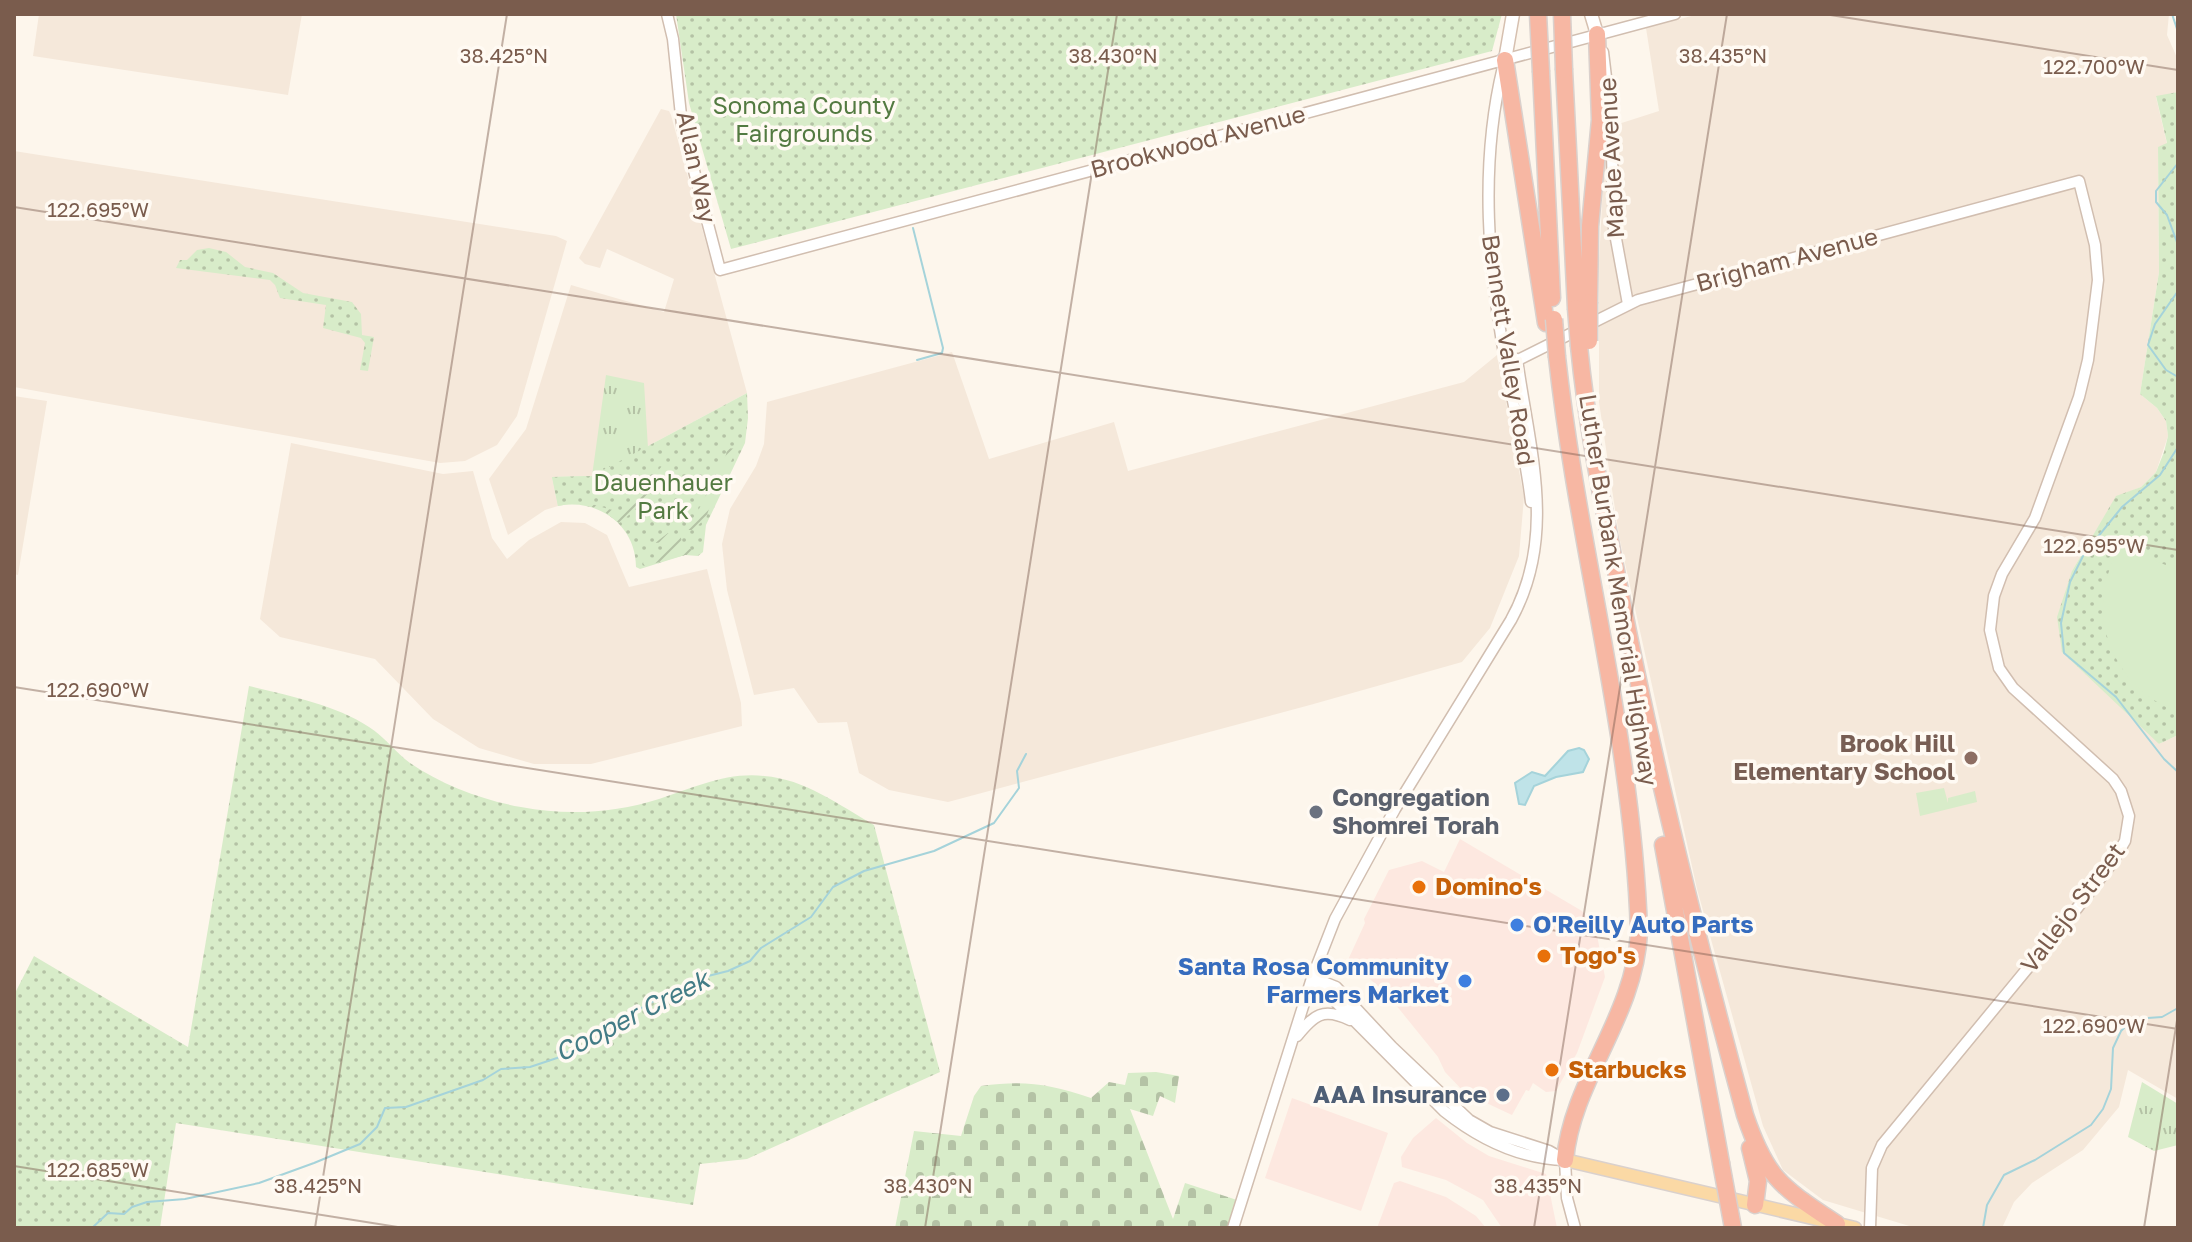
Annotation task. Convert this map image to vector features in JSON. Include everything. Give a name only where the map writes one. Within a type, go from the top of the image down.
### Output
[{"type":"highway","name":"Luther Burbank Memorial Highway","points":[[1538,14],[1554,359],[1622,746],[1639,932],[1638,953],[1630,986],[1575,1115],[1565,1160]]},
{"type":"highway","name":"Luther Burbank Memorial Highway","points":[[1562,14],[1584,344],[1598,485],[1632,654]]},
{"type":"highway","points":[[1582,305],[1601,107],[1597,34]]},
{"type":"highway","points":[[1505,60],[1550,321]]},
{"type":"highway","points":[[1632,654],[1677,858],[1745,1115],[1757,1178],[1755,1205]]},
{"type":"highway","points":[[1632,654],[1698,1048],[1733,1228]]},
{"type":"highway","points":[[1745,1115],[1757,1150],[1776,1178],[1794,1195],[1837,1224]]},
{"type":"main road","name":"Bennett Valley Road","points":[[1505,60],[1513,14]]},
{"type":"main road","name":"Maple Avenue","points":[[1591,14],[1597,34]]},
{"type":"main road","points":[[1565,1160],[1855,1228]]},
{"type":"street","name":"Allan Way","points":[[667,14],[681,96],[682,125],[720,270]]},
{"type":"street","name":"Brookwood Avenue","points":[[720,270],[1675,14]]},
{"type":"street","name":"Maple Avenue","points":[[1597,34],[1608,81],[1614,228],[1628,304]]},
{"type":"street","name":"Bennett Valley Road","points":[[1505,60],[1495,106],[1488,218],[1493,282],[1530,491],[1535,544]]},
{"type":"street","name":"Brigham Avenue","points":[[1506,366],[1628,304],[2079,181]]},
{"type":"street","name":"Vallejo Street","points":[[1870,1228],[1872,1168],[1882,1145],[2078,907],[2120,851],[2128,830],[2129,816],[2121,791],[2113,779],[2013,688],[1999,668],[1990,630],[1990,612],[2002,574],[2035,518],[2084,379],[2098,280],[2095,245],[2079,181]]},
{"type":"street","name":"Bennett Valley Road","points":[[1233,1228],[1312,978],[1330,931],[1348,892],[1401,799],[1515,612],[1526,588],[1538,526],[1535,476],[1517,359]]},
{"type":"street","points":[[1312,978],[1336,987],[1392,1047],[1469,1120],[1490,1132],[1549,1151],[1565,1160]]},
{"type":"street","points":[[1312,978],[1444,1111],[1462,1125],[1510,1149],[1565,1160]]},
{"type":"street","points":[[1291,1044],[1310,1020],[1323,1014],[1339,1014],[1358,1023]]},
{"type":"street","points":[[1565,1160],[1567,1198],[1575,1228]]},
{"type":"shaded area","points":[[39,14],[302,14],[288,95],[33,56]]},
{"type":"shaded area","points":[[1699,14],[2169,14],[2167,35],[2178,60],[2178,92],[2156,97],[2167,144],[2158,148],[2159,272],[2140,394],[2157,408],[2166,421],[2168,436],[2156,472],[2141,487],[2116,497],[2072,571],[2159,744],[2178,735],[2178,1099],[2128,1070],[2119,1107],[2083,1150],[2032,1183],[2014,1202],[2002,1228],[1916,1228],[1823,1200],[1783,1170],[1763,1126],[1697,889],[1619,536],[1599,402],[1599,262],[1606,128],[1659,111],[1646,28]]},
{"type":"shaded area","points":[[661,109],[669,111],[671,115],[747,393],[592,476],[552,477],[558,506],[545,510],[508,535],[489,479],[526,429],[571,285],[664,312],[674,279],[607,249],[600,268],[585,264],[579,258]]},
{"type":"shaded area","points":[[14,151],[556,236],[567,241],[517,416],[497,445],[465,461],[440,463],[14,387]]},
{"type":"shaded area","points":[[952,352],[989,459],[1114,422],[1128,471],[1464,382],[1497,355],[1524,497],[1519,556],[1490,628],[1462,662],[1310,705],[948,802],[889,790],[859,773],[847,722],[818,723],[794,688],[754,695],[727,590],[722,544],[730,509],[756,466],[764,444],[767,402]]},
{"type":"shaded area","points":[[14,396],[47,401],[18,575],[14,574]]},
{"type":"shaded area","points":[[291,443],[443,474],[473,471],[492,538],[507,559],[529,540],[561,522],[585,523],[607,535],[629,587],[707,569],[741,703],[742,726],[591,764],[534,764],[479,748],[433,719],[375,659],[280,637],[260,619]]},
{"type":"shaded area","points":[[1460,839],[1582,911],[1596,930],[1605,977],[1577,1053],[1556,1091],[1546,1092],[1533,1083],[1512,1115],[1465,1093],[1445,1072],[1438,1057],[1387,994],[1348,960],[1364,919],[1389,870],[1422,861],[1444,872]]},
{"type":"shaded area","points":[[1292,1098],[1388,1133],[1361,1211],[1265,1178]]},
{"type":"shaded area","points":[[1436,1118],[1489,1156],[1546,1174],[1557,1228],[1502,1228],[1483,1200],[1446,1180],[1402,1167],[1401,1157],[1413,1138]]},
{"type":"shaded area","points":[[1400,1181],[1446,1197],[1476,1216],[1486,1228],[1377,1228],[1394,1183]]},
{"type":"green space","name":"Sonoma County Fairgrounds","points":[[676,14],[1502,14],[1492,51],[731,249],[689,103]]},
{"type":"green space","points":[[2178,92],[2178,735],[2159,744],[2062,652],[2057,617],[2072,571],[2116,496],[2141,487],[2156,472],[2168,436],[2166,421],[2157,408],[2140,394],[2159,272],[2158,147],[2167,143],[2156,96]]},
{"type":"green space","points":[[209,248],[226,252],[245,267],[273,273],[303,293],[352,302],[361,314],[362,335],[374,337],[368,371],[360,370],[365,343],[361,338],[323,328],[326,305],[280,298],[270,280],[176,268],[180,260],[187,260],[197,250]]},
{"type":"green space","points":[[606,375],[644,383],[648,448],[745,395],[744,401],[574,503],[558,506],[552,477],[592,476]]},
{"type":"green space","name":"Dauenhauer Park","points":[[747,393],[745,443],[706,525],[703,552],[698,556],[685,555],[640,569],[636,567],[629,539],[612,518],[587,506],[558,506],[552,477],[592,476]]},
{"type":"green space","points":[[727,448],[738,449],[716,488],[706,518],[693,530],[683,530],[696,515]]},
{"type":"green space","points":[[666,461],[656,485],[619,523],[602,510],[582,504],[627,509]]},
{"type":"green space","points":[[668,533],[680,535],[683,545],[696,555],[645,566],[646,557],[655,558],[662,554],[665,542],[655,543]]},
{"type":"green space","points":[[2119,546],[2178,570],[2178,712],[2160,704],[2130,679],[2110,646],[2103,607],[2107,577]]},
{"type":"green space","points":[[249,686],[341,712],[374,731],[410,763],[435,778],[477,796],[521,807],[556,812],[608,810],[642,804],[710,782],[750,775],[794,782],[835,801],[874,825],[940,1072],[747,1159],[700,1164],[693,1205],[176,1123],[160,1228],[14,1228],[14,995],[34,956],[188,1047]]},
{"type":"green space","points":[[1944,788],[1948,803],[1948,798],[1975,791],[1977,802],[1920,816],[1916,793]]},
{"type":"green space","points":[[1156,1072],[1179,1076],[1175,1103],[1160,1096],[1153,1116],[1130,1109],[1173,1219],[1185,1183],[1237,1200],[1228,1228],[895,1228],[914,1131],[961,1136],[974,1096],[981,1086],[1037,1084],[1091,1098],[1109,1082],[1125,1085],[1128,1073]]},
{"type":"green space","points":[[2142,1082],[2178,1104],[2178,1145],[2154,1151],[2128,1137]]},
{"type":"water","points":[[1579,748],[1589,759],[1583,772],[1556,777],[1534,786],[1525,805],[1519,804],[1515,783],[1532,772],[1545,776],[1568,751]]},
{"type":"waterway","points":[[2172,14],[2178,32]]},
{"type":"waterway","points":[[2178,163],[2156,191],[2156,202],[2167,215],[2178,245]]},
{"type":"waterway","points":[[913,228],[943,348],[942,353],[917,360]]},
{"type":"waterway","points":[[2178,291],[2155,324],[2148,345],[2166,370],[2178,377]]},
{"type":"waterway","points":[[2178,447],[2160,475],[2122,507],[2084,554],[2070,582],[2061,623],[2064,653],[2116,697],[2164,759],[2178,772]]},
{"type":"waterway","name":"Cooper Creek","points":[[92,1228],[108,1213],[124,1214],[132,1207],[147,1202],[185,1199],[259,1183],[314,1163],[360,1144],[377,1127],[385,1108],[406,1107],[483,1080],[501,1069],[530,1067],[557,1058],[572,1050],[587,1034],[604,1032],[646,1005],[696,979],[728,971],[750,961],[761,948],[811,917],[833,887],[864,871],[934,851],[994,823],[1019,788],[1017,771],[1026,754]]},
{"type":"waterway","points":[[1983,1228],[1987,1205],[2004,1175],[2035,1160],[2091,1125],[2103,1109],[2111,1089],[2113,1048],[2121,1031],[2133,1019],[2162,1017],[2178,1008]]},
{"type":"place","name":"Brook Hill Elementary School","points":[[1971,758]]},
{"type":"place","name":"Congregation Shomrei Torah","points":[[1316,812]]},
{"type":"place","name":"Domino's","points":[[1419,887]]},
{"type":"place","name":"O'Reilly Auto Parts","points":[[1517,925]]},
{"type":"place","name":"Togo's","points":[[1544,956]]},
{"type":"place","name":"Santa Rosa Community Farmers Market","points":[[1465,981]]},
{"type":"place","name":"Starbucks","points":[[1552,1070]]},
{"type":"place","name":"AAA Insurance","points":[[1503,1095]]}]
